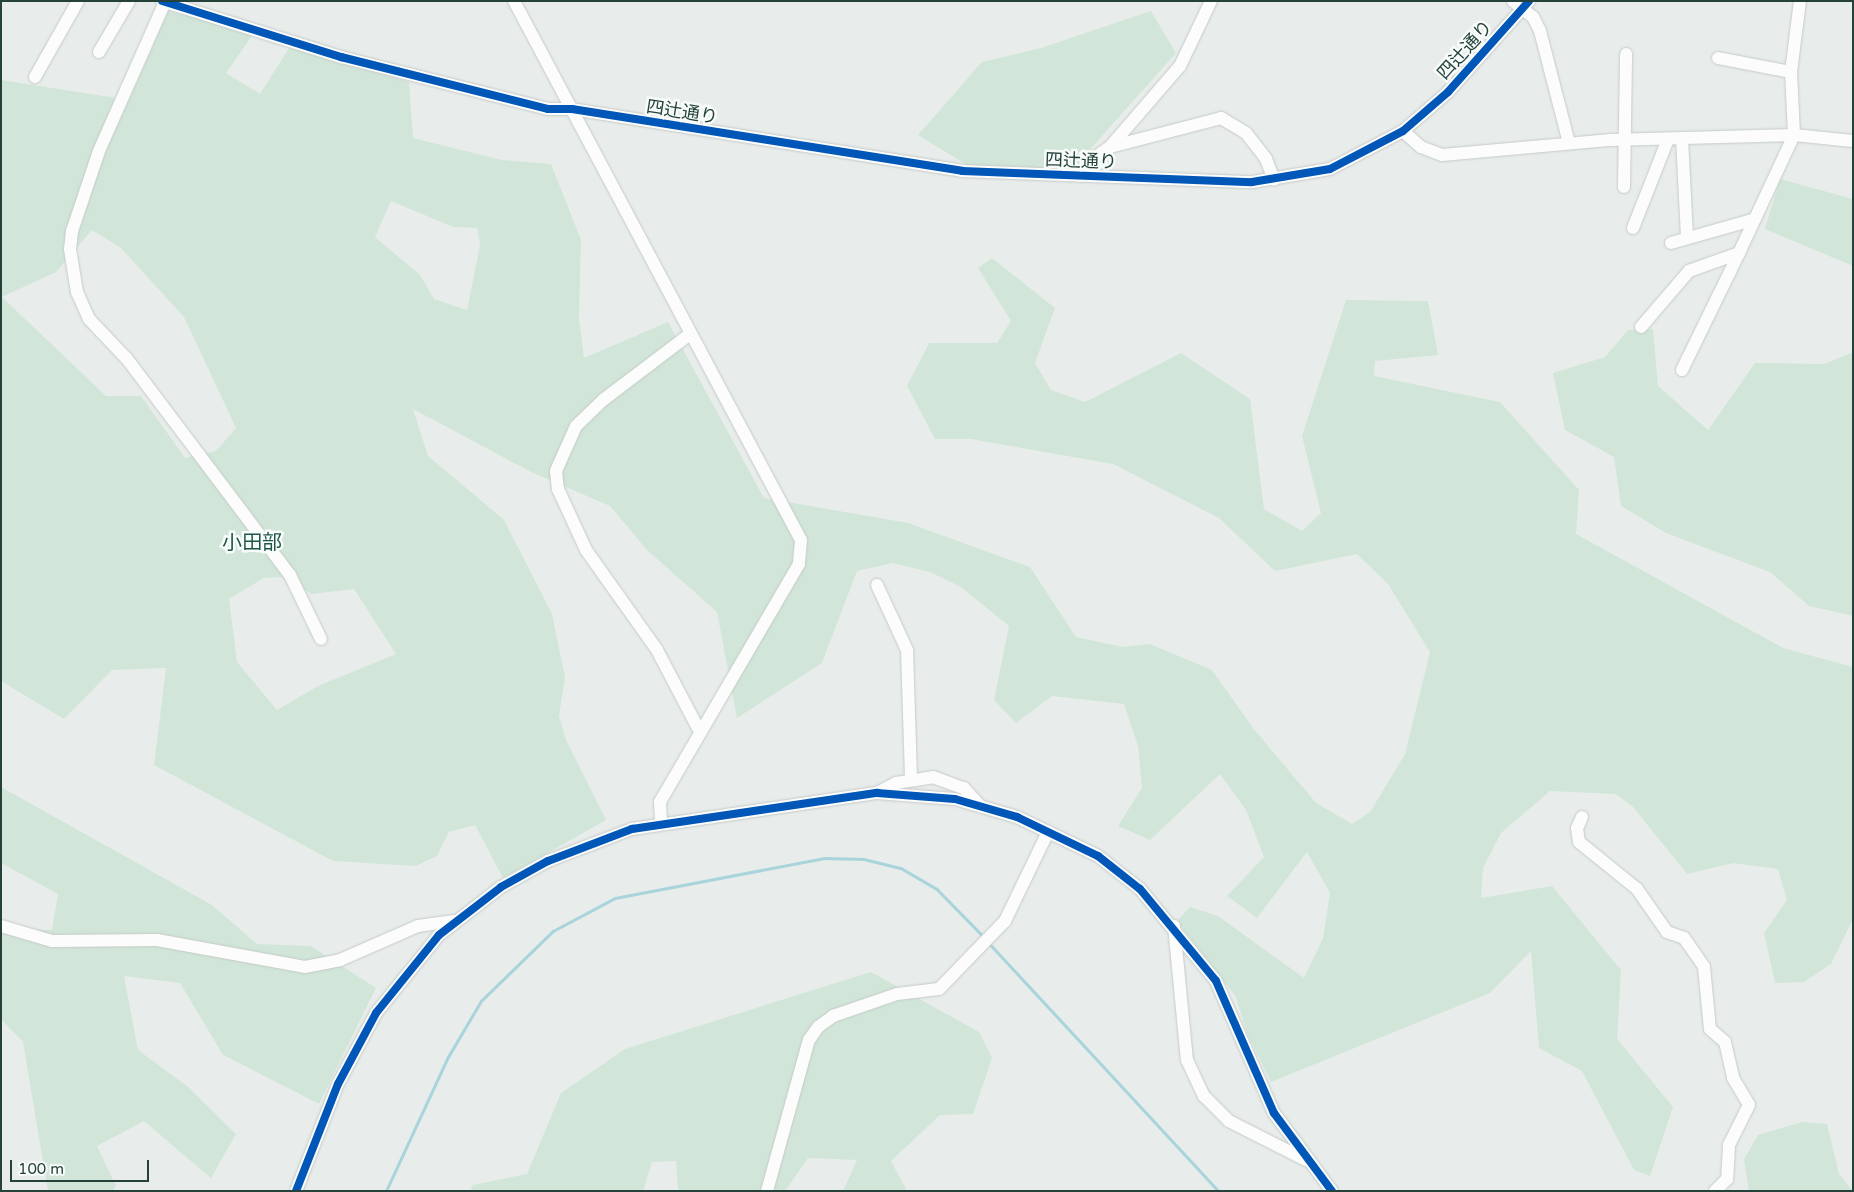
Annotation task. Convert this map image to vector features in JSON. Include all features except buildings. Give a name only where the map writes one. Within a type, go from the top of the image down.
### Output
[{"type":"street","points":[[35,76],[78,1]]},
{"type":"street","points":[[99,52],[129,1]]},
{"type":"street","points":[[514,1],[801,540],[802,552],[765,625],[660,802],[661,824]]},
{"type":"street","points":[[1080,176],[1087,163],[1110,147],[1180,66],[1211,1]]},
{"type":"street","points":[[1682,370],[1794,135],[1791,72],[1800,1]]},
{"type":"street","points":[[163,2],[99,151],[72,231],[70,250],[77,292],[89,319],[127,359],[290,575],[321,639]]},
{"type":"street","name":"四辻通り","points":[[163,2],[388,69],[548,109],[572,109],[902,165],[1080,176],[1274,180],[1330,169],[1404,131],[1448,92],[1521,4]]},
{"type":"street","points":[[1521,4],[1540,31],[1569,143]]},
{"type":"street","points":[[1624,188],[1626,54]]},
{"type":"street","points":[[1718,58],[1791,72]]},
{"type":"street","points":[[1110,147],[1221,118],[1246,133],[1266,159],[1274,180]]},
{"type":"street","points":[[1404,131],[1421,147],[1442,155],[1569,143],[1668,138],[1794,135],[1853,141]]},
{"type":"street","points":[[1633,228],[1668,138]]},
{"type":"street","points":[[1682,138],[1687,238]]},
{"type":"street","points":[[1671,243],[1755,220]]},
{"type":"street","points":[[1641,327],[1689,271],[1739,253]]},
{"type":"street","points":[[690,334],[603,400],[576,426],[556,471],[558,489],[586,550],[657,650],[700,732]]},
{"type":"street","points":[[877,584],[907,650],[911,780]]},
{"type":"street","points":[[877,793],[911,780],[933,777],[950,782],[974,794],[980,806]]},
{"type":"street","points":[[296,1191],[362,1036],[405,974],[454,921],[516,876],[548,861],[632,829],[877,793],[918,794],[980,806],[1048,832],[1122,874],[1174,926],[1216,981],[1274,1113],[1332,1191]]},
{"type":"street","points":[[1582,818],[1577,828],[1579,842],[1637,889],[1667,932],[1684,938],[1704,967],[1710,1028],[1725,1042],[1733,1078],[1749,1105],[1729,1144],[1727,1180],[1716,1191]]},
{"type":"street","points":[[767,1191],[809,1040],[818,1027],[834,1016],[896,994],[938,989],[1005,921],[1048,832]]},
{"type":"street","points":[[1,926],[52,941],[158,940],[304,967],[340,960],[418,926],[454,921]]},
{"type":"street","points":[[1174,926],[1187,1060],[1204,1096],[1229,1121],[1308,1161]]},
{"type":"green space","points":[[168,11],[254,33],[226,73],[260,94],[291,45],[409,82],[413,138],[502,160],[551,164],[581,240],[579,319],[584,358],[668,322],[764,498],[908,523],[1030,567],[1076,637],[1123,647],[1150,644],[1212,670],[1253,728],[1316,803],[1352,824],[1370,812],[1405,754],[1430,652],[1388,584],[1357,554],[1275,571],[1219,518],[1113,464],[971,439],[935,439],[907,386],[929,343],[997,343],[1011,321],[978,268],[992,258],[1055,308],[1035,363],[1051,390],[1085,402],[1181,353],[1250,399],[1264,509],[1302,531],[1321,513],[1302,436],[1346,300],[1428,301],[1438,355],[1375,361],[1374,376],[1500,402],[1579,490],[1576,534],[1783,648],[1853,667],[1853,919],[1831,964],[1804,982],[1775,983],[1764,933],[1787,900],[1778,869],[1733,863],[1687,874],[1633,807],[1616,794],[1550,791],[1501,833],[1483,868],[1481,898],[1552,886],[1621,970],[1617,1039],[1673,1107],[1650,1176],[1634,1170],[1582,1071],[1539,1048],[1531,951],[1490,993],[1271,1082],[1247,1033],[1236,997],[1177,921],[1190,907],[1218,916],[1304,978],[1323,938],[1330,893],[1307,852],[1257,918],[1227,896],[1264,857],[1246,810],[1220,774],[1150,840],[1118,826],[1142,788],[1138,746],[1124,704],[1052,696],[1016,723],[994,700],[1009,626],[961,587],[930,572],[893,563],[857,571],[822,663],[737,718],[717,612],[647,550],[610,506],[529,471],[413,409],[428,456],[504,520],[552,614],[565,677],[559,716],[566,740],[606,820],[503,878],[475,825],[449,832],[437,856],[416,866],[333,861],[154,765],[166,668],[112,670],[64,719],[1,681],[1,80],[129,100]],"holes":[[[391,201],[453,227],[477,228],[480,245],[467,310],[434,299],[420,275],[375,237]],[[92,230],[121,248],[184,317],[236,428],[216,451],[185,458],[141,396],[106,396],[2,297],[56,272]],[[281,577],[312,594],[354,589],[396,654],[318,686],[277,710],[237,662],[229,599],[264,578]]]},
{"type":"green space","points":[[1151,11],[1176,53],[1069,173],[975,170],[918,135],[982,62],[1041,48]]},
{"type":"green space","points":[[1780,179],[1853,199],[1853,266],[1765,229]]},
{"type":"green space","points":[[1653,329],[1658,386],[1708,430],[1755,363],[1824,364],[1853,352],[1853,616],[1809,606],[1770,572],[1666,533],[1621,506],[1614,457],[1565,430],[1553,373],[1605,357],[1628,330]]},
{"type":"green space","points":[[1,787],[212,905],[257,944],[311,946],[376,988],[319,1104],[223,1055],[180,983],[124,976],[138,1050],[187,1086],[236,1134],[211,1178],[144,1121],[97,1146],[116,1186],[113,1191],[48,1191],[23,1042],[1,1019],[1,928],[52,930],[58,894],[1,863]]},
{"type":"green space","points":[[871,972],[979,1032],[992,1058],[973,1114],[940,1115],[891,1161],[907,1191],[843,1191],[857,1160],[808,1158],[785,1191],[678,1191],[676,1161],[652,1162],[643,1191],[470,1191],[473,1185],[527,1174],[561,1093],[625,1049]]},
{"type":"green space","points":[[1802,1122],[1827,1124],[1839,1174],[1853,1191],[1749,1191],[1744,1159],[1758,1135]]},
{"type":"waterway","points":[[386,1191],[448,1057],[481,1001],[553,931],[615,898],[824,858],[864,859],[901,868],[937,889],[984,937]]},
{"type":"waterway","points":[[989,943],[1219,1191]]},
{"type":"cycle path","points":[[162,1],[341,57],[548,109],[572,109],[962,171],[1252,182],[1330,169],[1403,131],[1448,92],[1529,1]]},
{"type":"cycle path","points":[[296,1191],[338,1084],[376,1013],[439,935],[501,887],[548,861],[632,829],[877,793],[955,799],[1017,817],[1098,856],[1140,889],[1216,981],[1274,1113],[1332,1191]]},
{"type":"district","name":"小田部","points":[[252,543]]}]
